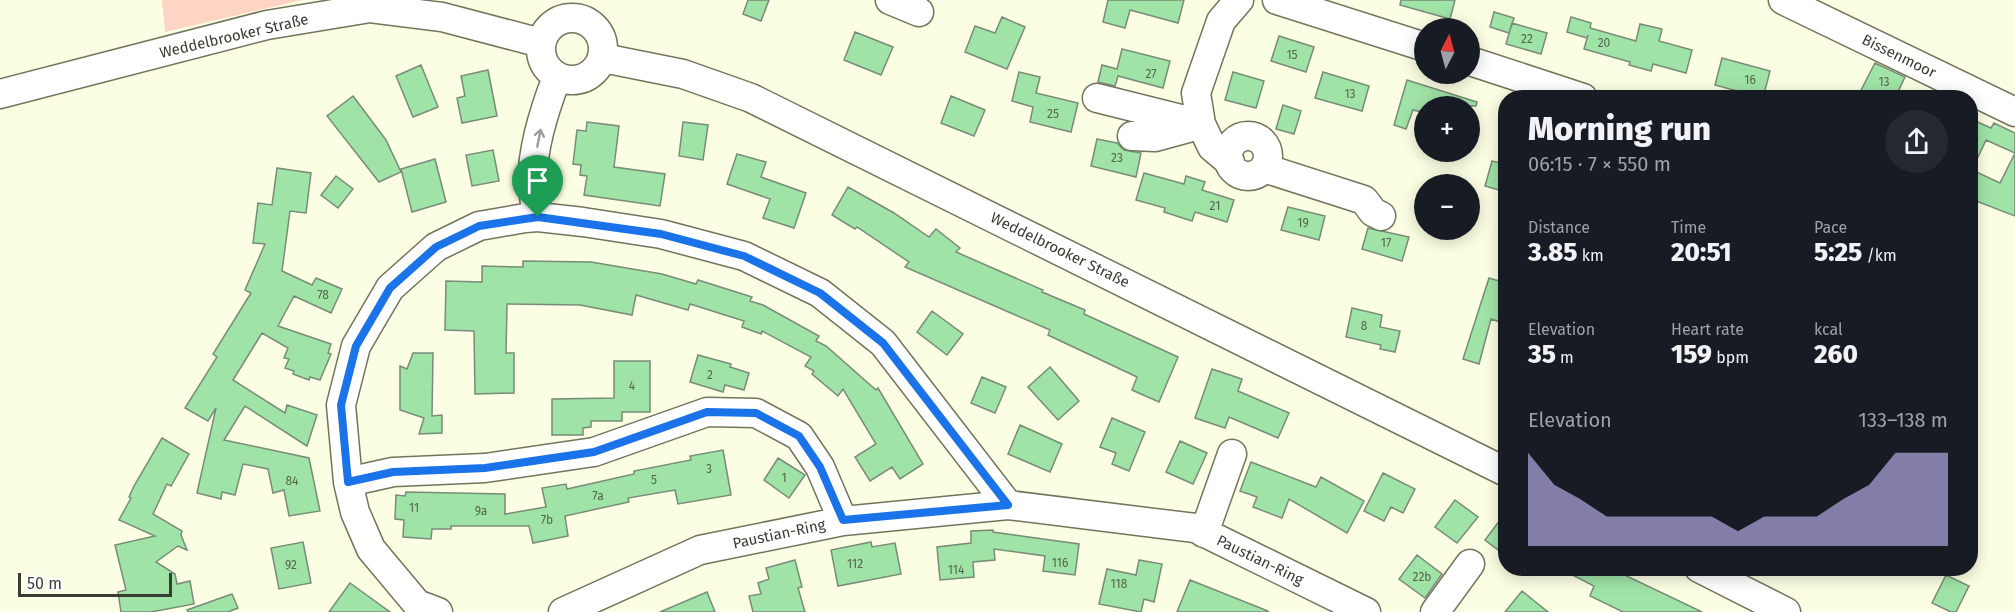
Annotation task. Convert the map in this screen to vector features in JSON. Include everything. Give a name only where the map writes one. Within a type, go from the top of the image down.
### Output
[{"type":"street","points":[[890,0],[919,12]]},
{"type":"street","points":[[1239,0],[1221,21],[1196,93],[1200,122],[1212,147],[1230,162],[1228,156],[1233,143],[1245,136],[1258,138],[1267,149],[1267,162],[1264,168],[1364,200],[1373,212],[1381,216]]},
{"type":"street","points":[[1277,0],[1414,44]]},
{"type":"street","name":"Bissenmoor","points":[[1783,0],[1949,90]]},
{"type":"street","name":"Weddelbrooker Straße","points":[[0,94],[267,25],[370,8],[442,17],[541,43]]},
{"type":"street","points":[[584,9],[602,38],[603,58],[598,67],[584,78],[566,80],[557,77],[543,63],[541,43],[551,25],[584,9]]},
{"type":"street","name":"Weddelbrooker Straße","points":[[603,58],[683,74],[751,98],[1498,468]]},
{"type":"street","points":[[1480,65],[1558,90]]},
{"type":"street","points":[[538,217],[533,188],[533,171],[540,131],[557,77]]},
{"type":"street","points":[[1097,98],[1200,122]]},
{"type":"street","name":"Bissenmoor","points":[[1978,100],[2015,112]]},
{"type":"street","points":[[1132,136],[1155,137],[1200,122]]},
{"type":"street","points":[[438,612],[417,604],[371,549],[355,512],[348,482],[341,405],[356,346],[390,288],[436,247],[479,226],[538,217],[661,234],[733,254],[820,293],[883,343],[1008,505]]},
{"type":"street","points":[[348,482],[393,472],[485,468],[594,452],[707,412],[756,413],[799,436],[820,467],[843,520]]},
{"type":"street","points":[[1204,533],[1232,454]]},
{"type":"street","name":"Paustian-Ring","points":[[563,612],[700,550],[843,520],[1008,505],[1195,528],[1366,612]]},
{"type":"street","points":[[1435,612],[1470,564]]},
{"type":"street","points":[[1745,579],[1786,612]]},
{"type":"shaded area","points":[[162,0],[302,0],[165,32]]},
{"type":"building","points":[[748,0],[769,0],[761,21],[743,14]]},
{"type":"building","points":[[1108,0],[1184,0],[1178,23],[1130,10],[1125,28],[1103,22]]},
{"type":"building","points":[[1401,0],[1455,0],[1450,18],[1400,5]]},
{"type":"building","points":[[1494,12],[1514,18],[1509,33],[1490,27]]},
{"type":"building","points":[[1002,17],[1025,27],[1007,69],[965,52],[975,26],[995,33]]},
{"type":"building","points":[[1571,17],[1591,23],[1590,28],[1636,41],[1640,24],[1662,29],[1659,41],[1692,50],[1686,73],[1653,64],[1651,71],[1629,65],[1630,62],[1584,49],[1588,35],[1587,38],[1567,32]]},
{"type":"building","points":[[1512,23],[1547,33],[1541,54],[1506,44]]},
{"type":"building","points":[[855,32],[893,47],[881,75],[844,60]]},
{"type":"building","points":[[1279,36],[1314,47],[1306,72],[1271,61]]},
{"type":"building","points":[[1122,49],[1170,61],[1163,88],[1118,76],[1115,86],[1098,82],[1102,65],[1117,69]]},
{"type":"building","points":[[1722,58],[1770,71],[1765,90],[1733,90],[1715,85]]},
{"type":"building","points":[[1875,63],[1905,77],[1899,90],[1861,90]]},
{"type":"building","points":[[421,65],[438,107],[413,117],[396,76]]},
{"type":"building","points":[[488,70],[497,116],[462,123],[457,98],[465,96],[461,76]]},
{"type":"building","points":[[1019,72],[1040,77],[1036,93],[1078,103],[1071,132],[1030,122],[1033,107],[1012,101]]},
{"type":"building","points":[[1233,72],[1264,81],[1256,108],[1225,100]]},
{"type":"building","points":[[1323,72],[1369,86],[1362,111],[1315,98]]},
{"type":"building","points":[[1407,80],[1458,96],[1414,96],[1414,110],[1406,129],[1394,125]]},
{"type":"building","points":[[353,96],[386,140],[401,172],[379,182],[327,116]]},
{"type":"building","points":[[951,96],[985,110],[974,136],[941,123]]},
{"type":"building","points":[[1283,105],[1301,111],[1294,134],[1276,129]]},
{"type":"building","points":[[587,122],[619,126],[614,167],[665,174],[660,206],[584,195],[587,176],[580,175],[581,165],[573,164],[577,130],[586,131]]},
{"type":"building","points":[[683,122],[708,125],[703,160],[679,156]]},
{"type":"building","points":[[1978,122],[1991,128],[1994,123],[2015,133],[2015,153],[1986,140],[1978,157]]},
{"type":"building","points":[[1097,139],[1117,143],[1124,150],[1141,153],[1136,177],[1091,166]]},
{"type":"building","points":[[493,150],[499,181],[472,186],[466,155]]},
{"type":"building","points":[[2015,153],[2015,216],[1978,202],[1978,173],[2000,183]]},
{"type":"building","points":[[737,154],[766,162],[761,177],[806,193],[794,228],[763,218],[770,199],[727,184]]},
{"type":"building","points":[[435,159],[446,202],[412,212],[401,169]]},
{"type":"building","points":[[1492,161],[1498,162],[1498,190],[1485,186]]},
{"type":"building","points":[[277,168],[311,173],[306,213],[290,211],[282,271],[312,285],[316,278],[342,289],[331,313],[294,296],[278,326],[331,344],[328,353],[331,354],[320,380],[310,377],[309,380],[285,368],[289,359],[284,358],[288,348],[262,333],[233,380],[285,413],[287,405],[317,415],[307,446],[245,406],[224,440],[309,458],[320,511],[289,516],[284,490],[273,493],[268,469],[243,464],[235,495],[222,492],[221,499],[197,493],[216,408],[208,421],[185,408],[217,357],[213,354],[251,293],[245,290],[265,244],[253,243],[258,203],[272,205]]},
{"type":"building","points":[[1144,173],[1184,184],[1186,176],[1205,182],[1202,190],[1234,200],[1227,222],[1195,212],[1192,221],[1164,212],[1165,208],[1136,200]]},
{"type":"building","points":[[336,176],[353,189],[338,208],[321,195]]},
{"type":"building","points":[[848,187],[894,213],[929,237],[936,229],[960,248],[956,252],[1043,290],[1042,292],[1085,310],[1084,314],[1178,357],[1159,402],[1132,390],[1137,377],[1048,335],[1050,330],[905,267],[909,262],[857,227],[855,229],[832,215]]},
{"type":"building","points":[[1288,207],[1325,216],[1319,240],[1281,230]]},
{"type":"building","points":[[1368,228],[1409,237],[1402,261],[1362,249]]},
{"type":"building","points":[[523,261],[591,262],[662,274],[696,284],[698,280],[752,297],[750,301],[763,305],[819,336],[816,341],[826,346],[876,390],[878,388],[923,464],[900,479],[892,467],[870,481],[855,457],[876,444],[843,389],[838,396],[812,374],[814,371],[805,366],[811,357],[762,331],[761,334],[742,327],[744,321],[690,304],[688,310],[636,295],[632,315],[580,305],[507,304],[506,353],[514,353],[514,393],[475,394],[474,331],[445,330],[446,281],[482,282],[482,266],[523,267]]},
{"type":"building","points":[[1489,278],[1498,281],[1498,321],[1491,319],[1479,364],[1463,359]]},
{"type":"building","points":[[1352,308],[1382,315],[1380,327],[1400,331],[1395,352],[1380,349],[1381,345],[1346,337]]},
{"type":"building","points":[[932,311],[963,334],[947,355],[917,332]]},
{"type":"building","points":[[413,353],[433,353],[432,416],[442,415],[442,433],[419,434],[424,418],[400,410],[400,366],[407,369]]},
{"type":"building","points":[[698,355],[731,364],[730,367],[749,373],[744,390],[725,385],[723,392],[690,382]]},
{"type":"building","points":[[614,361],[650,361],[650,412],[622,412],[622,421],[591,421],[591,427],[583,428],[583,435],[552,435],[552,399],[614,398]]},
{"type":"building","points":[[1050,367],[1079,401],[1058,420],[1028,387]]},
{"type":"building","points":[[1212,369],[1242,379],[1238,391],[1289,413],[1278,438],[1229,417],[1225,428],[1195,418]]},
{"type":"building","points":[[982,377],[1006,387],[995,413],[971,403]]},
{"type":"building","points":[[1112,418],[1145,432],[1129,471],[1112,464],[1116,453],[1100,447]]},
{"type":"building","points":[[1020,425],[1062,444],[1050,472],[1008,454]]},
{"type":"building","points":[[162,438],[189,454],[171,486],[167,484],[153,514],[182,531],[181,535],[187,550],[178,546],[156,562],[175,574],[177,584],[190,581],[194,604],[151,612],[121,612],[118,592],[126,590],[115,545],[155,536],[119,520],[131,498],[129,497],[134,486]]},
{"type":"building","points":[[1180,441],[1207,453],[1193,484],[1166,472]]},
{"type":"building","points":[[723,450],[731,495],[678,504],[675,490],[628,498],[629,502],[565,516],[568,536],[533,543],[529,526],[451,526],[451,529],[432,529],[431,539],[403,537],[404,520],[395,519],[396,495],[405,496],[406,492],[505,494],[505,514],[546,507],[542,488],[566,484],[567,489],[634,474],[634,471],[691,460],[690,456]]},
{"type":"building","points":[[778,458],[805,475],[789,498],[764,480]]},
{"type":"building","points":[[1251,462],[1316,487],[1321,477],[1364,501],[1347,533],[1289,499],[1282,518],[1253,507],[1257,497],[1240,491]]},
{"type":"building","points":[[1383,473],[1415,489],[1403,513],[1391,507],[1384,521],[1364,511]]},
{"type":"building","points":[[1455,500],[1478,517],[1457,543],[1435,527]]},
{"type":"building","points":[[1498,523],[1498,550],[1485,540]]},
{"type":"building","points":[[993,530],[993,532],[1079,544],[1075,575],[1043,571],[1045,556],[994,549],[995,560],[973,562],[974,577],[940,580],[937,547],[971,543],[971,531]]},
{"type":"building","points":[[303,542],[311,583],[279,589],[271,548]]},
{"type":"building","points":[[871,542],[872,547],[895,543],[901,574],[838,586],[831,550]]},
{"type":"building","points":[[1417,555],[1442,574],[1425,598],[1399,579]]},
{"type":"building","points":[[795,560],[802,587],[798,588],[805,612],[753,612],[749,596],[761,594],[758,583],[769,579],[766,568]]},
{"type":"building","points":[[1139,560],[1162,564],[1154,602],[1144,599],[1141,612],[1099,604],[1107,569],[1136,575]]},
{"type":"building","points":[[1575,576],[1627,576],[1702,612],[1623,612],[1590,596],[1594,586]]},
{"type":"building","points":[[1946,576],[1969,586],[1956,612],[1932,603]]},
{"type":"building","points":[[1190,580],[1268,611],[1268,612],[1177,612]]},
{"type":"building","points":[[350,583],[390,612],[329,612]]},
{"type":"building","points":[[1522,591],[1548,612],[1505,612]]},
{"type":"building","points":[[707,592],[715,612],[660,612]]},
{"type":"building","points":[[232,594],[238,608],[228,612],[188,612],[187,610]]},
{"type":"route","points":[[538,217],[661,234],[744,256],[820,293],[883,343],[1008,505],[843,520],[820,467],[799,436],[756,413],[707,412],[594,452],[485,468],[393,472],[348,482],[341,405],[356,346],[390,288],[436,247],[479,226],[538,217]]}]
